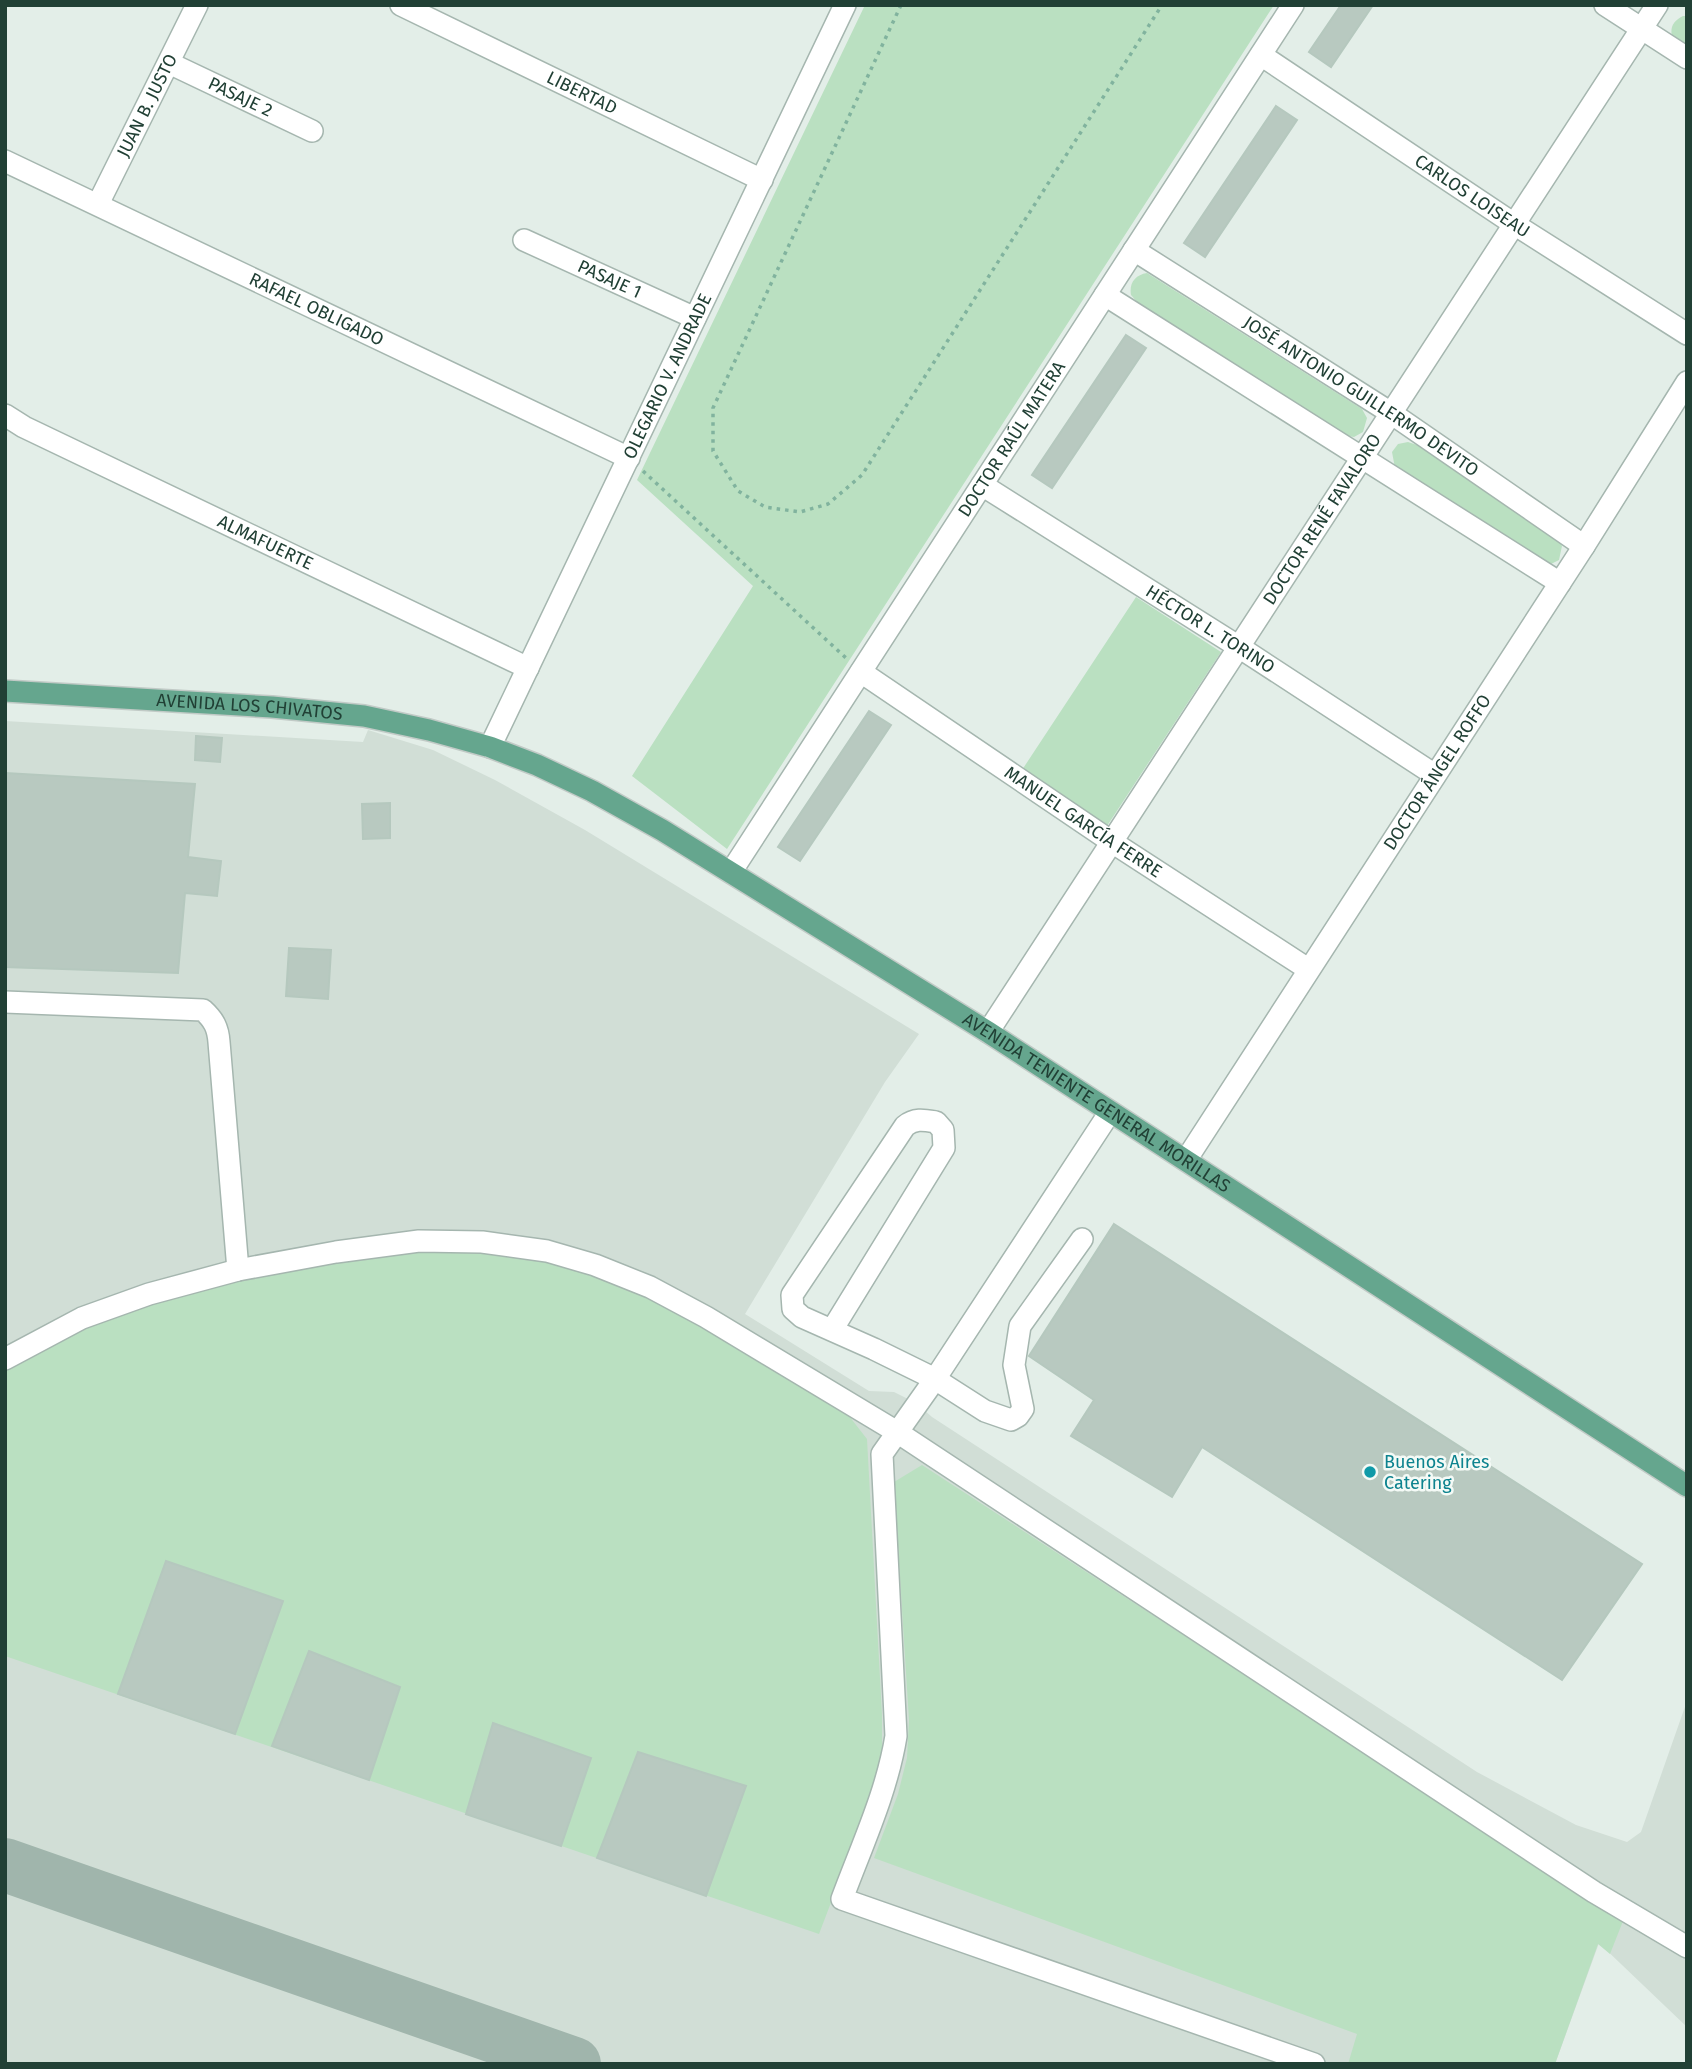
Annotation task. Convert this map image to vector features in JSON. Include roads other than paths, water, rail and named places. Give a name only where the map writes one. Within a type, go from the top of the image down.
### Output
[{"type":"main road","name":"AVENIDA LOS CHIVATOS","points":[[5,691],[272,707],[364,716],[490,747]]},
{"type":"main road","name":"AVENIDA TENIENTE GENERAL MORILLAS","points":[[490,747],[592,791],[662,830],[988,1032],[1687,1486]]},
{"type":"street","name":"JUAN B. JUSTO","points":[[98,204],[197,5]]},
{"type":"street","name":"LIBERTAD","points":[[401,5],[762,180]]},
{"type":"street","name":"OLEGARIO V. ANDRADE","points":[[490,747],[845,5]]},
{"type":"street","name":"DOCTOR RAÚL MATERA","points":[[730,872],[1293,5]]},
{"type":"street","points":[[1605,5],[1687,58]]},
{"type":"street","name":"DOCTOR RENÉ FAVALORO","points":[[988,1032],[1657,5]]},
{"type":"street","name":"CARLOS LOISEAU","points":[[1261,55],[1514,224],[1687,334]]},
{"type":"street","name":"PASAJE 2","points":[[169,63],[312,131]]},
{"type":"street","name":"RAFAEL OBLIGADO","points":[[5,161],[629,458]]},
{"type":"street","name":"PASAJE 1","points":[[524,240],[695,318]]},
{"type":"street","name":"JOSÉ ANTONIO GUILLERMO DEVITO","points":[[1134,250],[1391,413],[1584,546]]},
{"type":"street","points":[[1105,295],[1560,583]]},
{"type":"street","name":"DOCTOR ÁNGEL ROFFO","points":[[1186,1160],[1584,546],[1687,382]]},
{"type":"street","name":"ALMAFUERTE","points":[[5,415],[24,427],[528,668]]},
{"type":"street","name":"HÉCTOR L. TORINO","points":[[982,485],[1239,647],[1435,775]]},
{"type":"street","name":"MANUEL GARCÍA FERRE","points":[[861,672],[1112,842],[1308,969]]},
{"type":"street","points":[[5,1002],[203,1010],[211,1018],[218,1029],[238,1270]]},
{"type":"street","points":[[1111,1112],[935,1379],[882,1454],[896,1735],[884,1790],[842,1899],[1314,2064]]},
{"type":"street","points":[[832,1330],[944,1148],[943,1130],[936,1122],[920,1119],[911,1122],[905,1126],[792,1295],[793,1309],[802,1317],[935,1379],[985,1411],[1011,1420],[1023,1409],[1014,1365],[1020,1325],[1082,1239]]},
{"type":"street","points":[[5,1359],[82,1318],[149,1294],[238,1270],[336,1252],[419,1241],[482,1242],[547,1251],[595,1265],[650,1287],[706,1317],[897,1432],[1594,1892],[1687,1947]]},
{"type":"place","name":"Buenos Aires Catering","points":[[1370,1472]]}]
